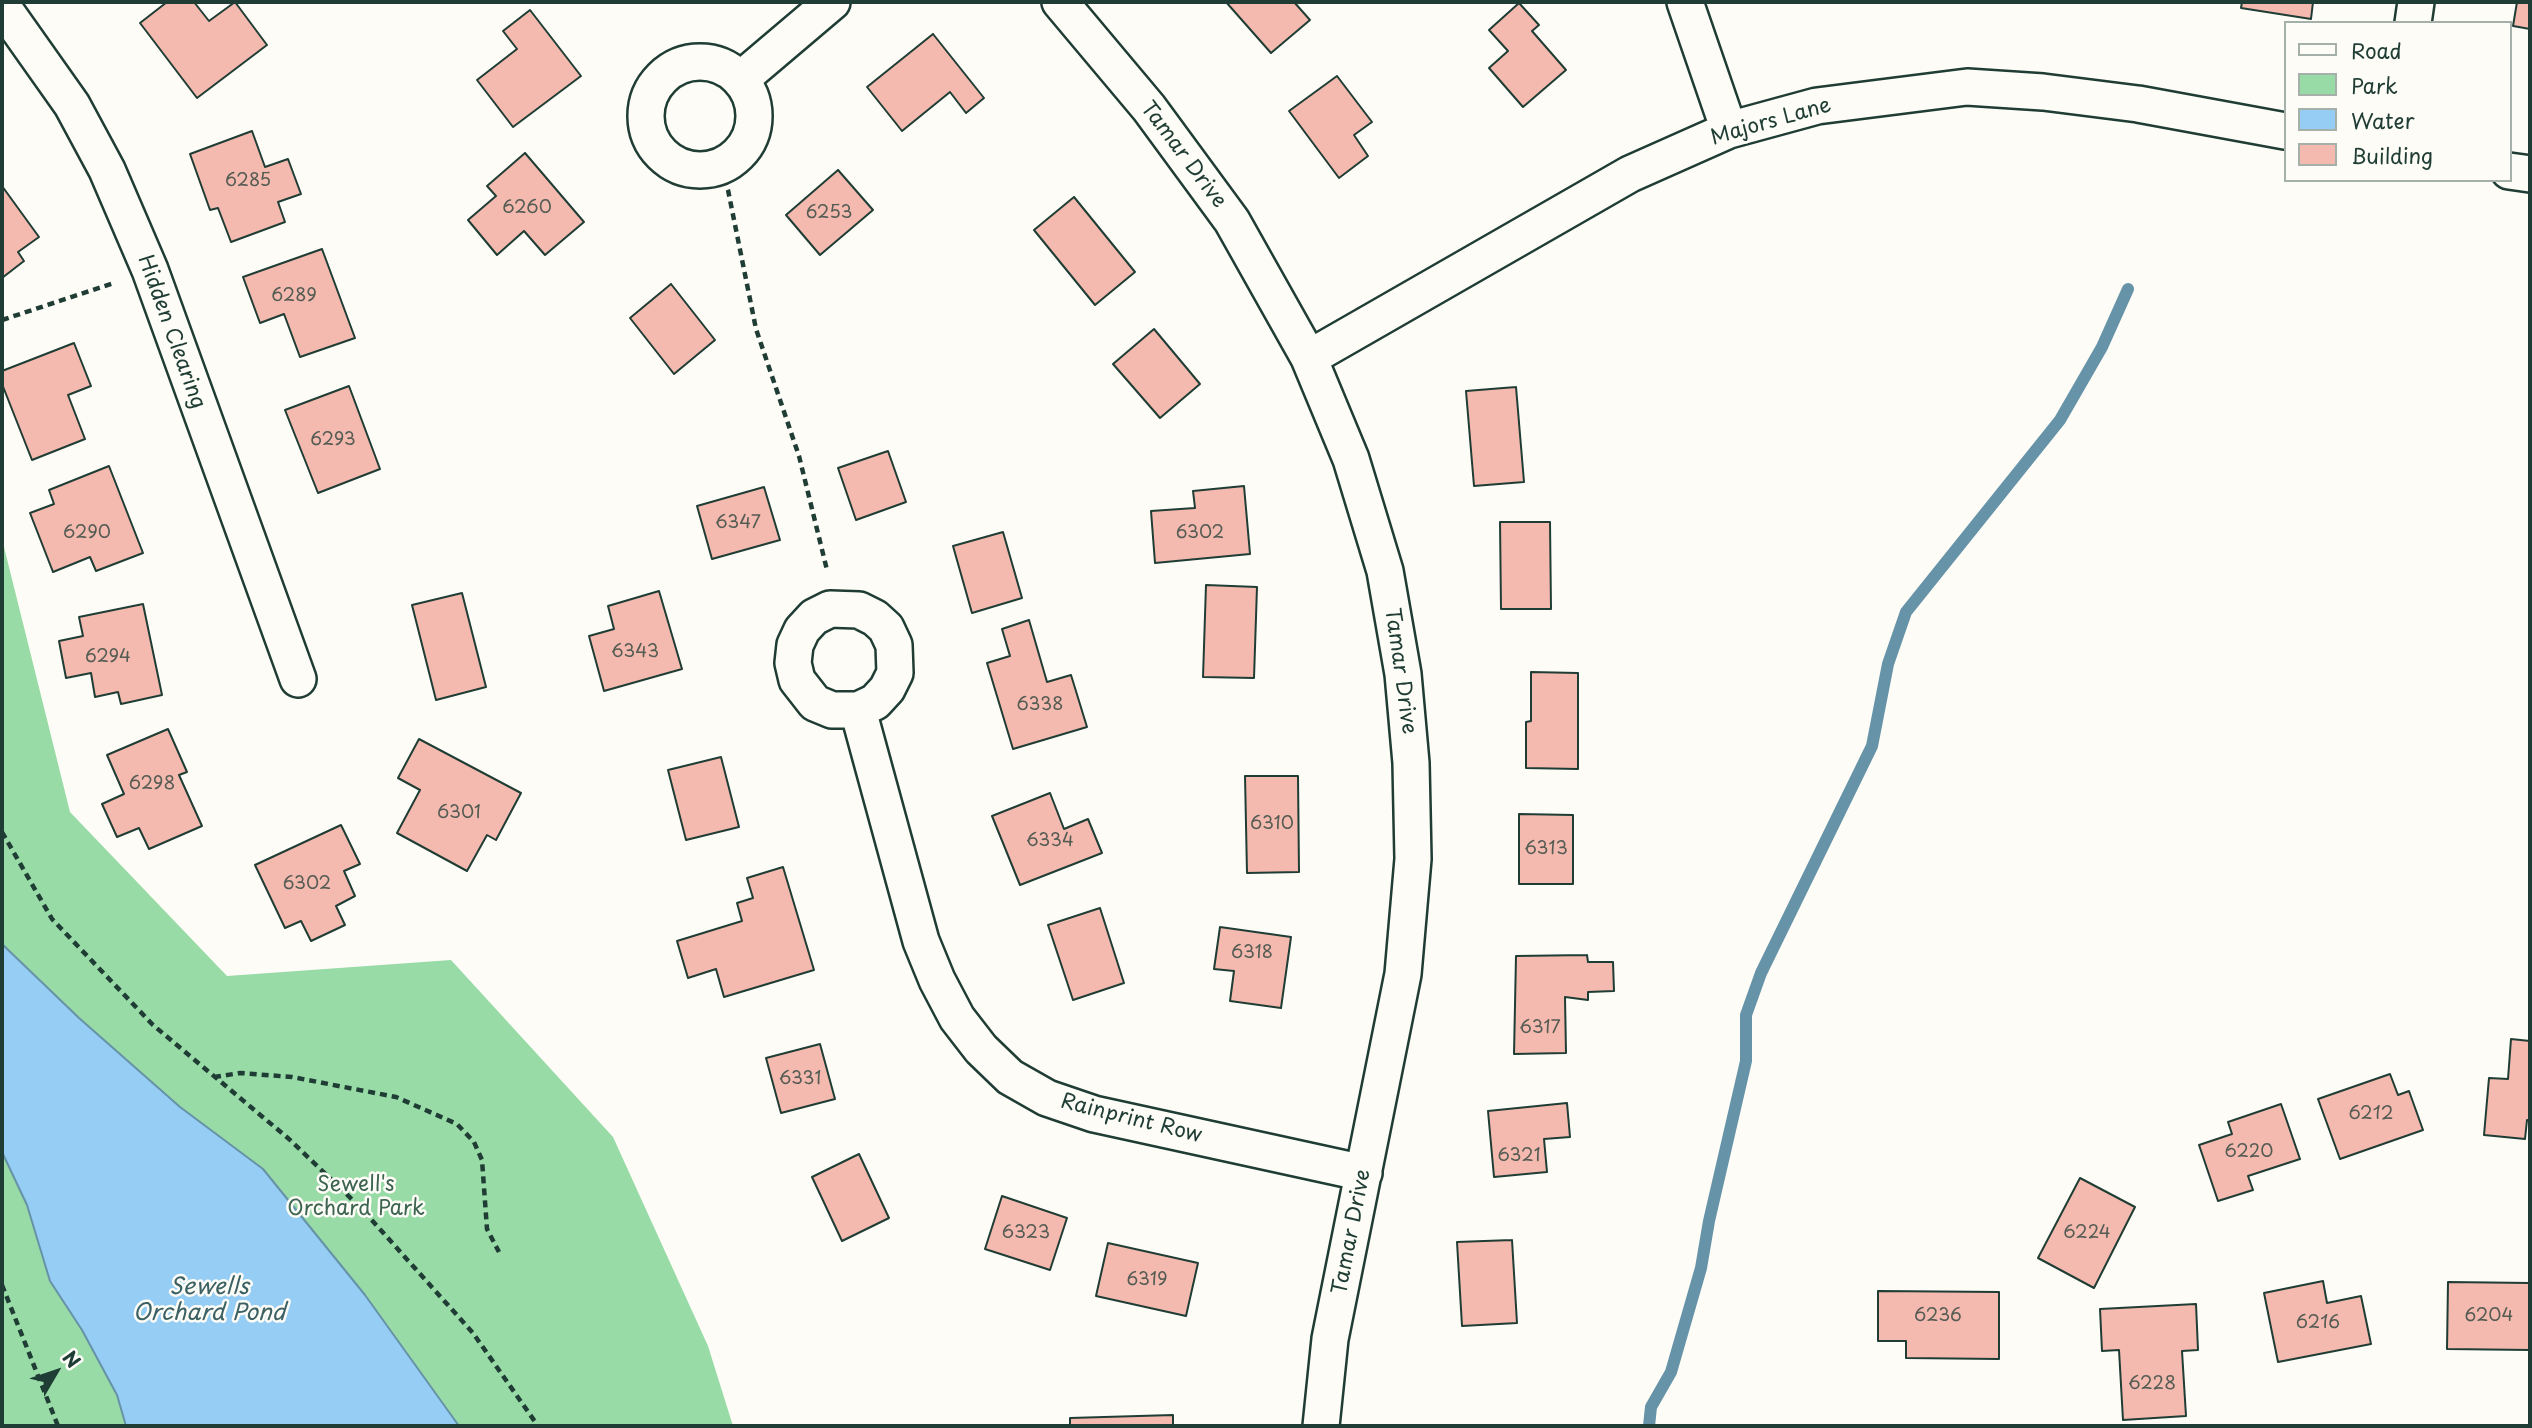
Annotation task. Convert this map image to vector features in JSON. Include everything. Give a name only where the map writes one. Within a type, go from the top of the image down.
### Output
[{"type":"street","points":[[740,80],[832,2]]},
{"type":"street","name":"Tamar Drive","points":[[1060,2],[1149,108],[1233,221],[1309,358],[1351,459],[1385,571],[1403,674],[1411,763],[1413,859],[1403,974],[1330,1339],[1321,1426]]},
{"type":"street","points":[[1685,2],[1730,130]]},
{"type":"street","points":[[2413,21],[2416,2]]},
{"type":"street","name":"Hidden Clearing","points":[[2,6],[72,105],[107,170],[149,270],[298,679]]},
{"type":"street","points":[[694,62],[711,63],[728,69],[740,80],[751,98],[753,129],[736,156],[720,167],[703,171],[683,168],[664,157],[651,141],[646,123],[646,107],[651,92],[664,75],[677,66],[694,62]]},
{"type":"street","name":"Majors Lane","points":[[1309,358],[1630,174],[1730,130],[1817,106],[1967,87],[2043,92],[2138,104],[2284,131]]},
{"type":"street","points":[[2511,171],[2530,174]]},
{"type":"street","points":[[830,609],[859,610],[875,618],[886,628],[894,645],[895,673],[887,689],[875,702],[858,710],[832,710],[815,702],[797,680],[793,663],[795,645],[802,630],[814,617],[830,609]]},
{"type":"street","name":"Rainprint Row","points":[[858,710],[921,941],[937,980],[957,1018],[981,1049],[1010,1077],[1047,1098],[1094,1114],[1364,1173]]},
{"type":"path","points":[[720,167],[729,190],[756,329],[799,456],[825,559],[830,609]]},
{"type":"path","points":[[2,320],[149,270]]},
{"type":"path","points":[[2,832],[52,919],[153,1025],[289,1139],[361,1208],[473,1334],[538,1426]]},
{"type":"path","points":[[214,1077],[240,1073],[279,1076],[396,1097],[457,1124],[474,1142],[482,1160],[487,1229],[499,1252]]},
{"type":"path","points":[[2,1285],[58,1426]]},
{"type":"green space","name":"Sewell's Orchard Park","points":[[2,539],[70,812],[227,976],[451,960],[613,1137],[708,1346],[733,1426],[2,1426]]},
{"type":"water","name":"Sewells Orchard Pond","points":[[2,944],[79,1018],[180,1107],[263,1169],[365,1295],[459,1426],[126,1426],[117,1395],[82,1330],[50,1281],[27,1205],[2,1152]]},
{"type":"building","points":[[167,2],[194,2],[209,21],[235,2],[267,45],[197,98],[140,23]]},
{"type":"building","points":[[1226,2],[1294,2],[1310,20],[1271,53]]},
{"type":"building","points":[[2242,2],[2313,2],[2311,19],[2241,8]]},
{"type":"building","points":[[2517,2],[2530,2],[2530,29],[2513,26]]},
{"type":"building","points":[[1519,3],[1539,25],[1532,31],[1566,70],[1523,107],[1489,68],[1508,51],[1489,30]]},
{"type":"building","points":[[530,10],[581,76],[513,127],[477,80],[517,49],[503,31]]},
{"type":"building","points":[[933,34],[984,98],[966,113],[950,92],[902,131],[867,87]]},
{"type":"building","points":[[1337,76],[1372,122],[1354,135],[1368,156],[1339,178],[1289,111]]},
{"type":"building","points":[[252,131],[265,167],[288,159],[301,194],[278,202],[285,222],[231,242],[218,208],[210,210],[190,154]]},
{"type":"building","points":[[525,153],[584,222],[545,255],[524,231],[497,255],[468,220],[496,196],[487,186]]},
{"type":"building","points":[[838,170],[873,210],[820,255],[786,215]]},
{"type":"building","points":[[2,186],[39,237],[18,252],[24,261],[2,278]]},
{"type":"building","points":[[1074,197],[1135,272],[1095,305],[1034,230]]},
{"type":"building","points":[[322,249],[355,338],[300,357],[284,314],[260,323],[243,277]]},
{"type":"building","points":[[671,284],[715,340],[674,374],[630,318]]},
{"type":"building","points":[[1154,329],[1200,384],[1160,418],[1113,364]]},
{"type":"building","points":[[74,343],[91,386],[68,395],[85,439],[32,460],[2,384],[2,371]]},
{"type":"building","points":[[349,386],[380,469],[318,493],[285,410]]},
{"type":"building","points":[[1516,387],[1524,482],[1474,486],[1466,391]]},
{"type":"building","points":[[888,451],[906,502],[856,520],[838,468]]},
{"type":"building","points":[[109,466],[143,553],[96,571],[90,557],[53,572],[30,513],[54,504],[49,490]]},
{"type":"building","points":[[1244,486],[1250,554],[1155,563],[1151,511],[1195,508],[1193,491]]},
{"type":"building","points":[[764,487],[780,540],[712,559],[697,506]]},
{"type":"building","points":[[1500,522],[1550,522],[1551,609],[1501,609]]},
{"type":"building","points":[[1003,532],[1022,598],[972,613],[953,546]]},
{"type":"building","points":[[1206,585],[1257,587],[1254,678],[1203,677]]},
{"type":"building","points":[[659,591],[682,669],[604,691],[589,636],[614,629],[608,606]]},
{"type":"building","points":[[462,593],[486,687],[436,700],[412,605]]},
{"type":"building","points":[[143,604],[162,695],[121,704],[118,692],[95,697],[91,673],[66,678],[59,641],[83,636],[79,617]]},
{"type":"building","points":[[1029,620],[1047,682],[1071,675],[1087,727],[1013,749],[987,663],[1010,656],[1002,629]]},
{"type":"building","points":[[1531,672],[1578,673],[1578,769],[1526,768],[1526,722],[1531,721]]},
{"type":"building","points":[[168,729],[187,772],[179,775],[202,826],[149,849],[139,828],[117,837],[102,804],[124,794],[107,755]]},
{"type":"building","points":[[419,739],[521,793],[496,840],[487,835],[467,871],[397,833],[420,790],[398,778]]},
{"type":"building","points":[[721,757],[739,827],[686,840],[668,770]]},
{"type":"building","points":[[1245,776],[1298,776],[1299,872],[1247,873]]},
{"type":"building","points":[[1050,793],[1064,829],[1088,819],[1102,853],[1020,885],[992,816]]},
{"type":"building","points":[[1519,814],[1573,815],[1573,884],[1519,884]]},
{"type":"building","points":[[341,825],[360,864],[344,871],[355,896],[336,906],[345,925],[311,941],[301,921],[285,928],[255,865]]},
{"type":"building","points":[[783,867],[814,970],[724,997],[716,969],[688,978],[677,941],[742,921],[737,903],[753,898],[747,878]]},
{"type":"building","points":[[1100,908],[1124,983],[1073,1000],[1048,925]]},
{"type":"building","points":[[1220,927],[1291,937],[1281,1008],[1230,1001],[1234,971],[1214,969]]},
{"type":"building","points":[[1587,955],[1588,962],[1613,962],[1614,991],[1588,992],[1588,1000],[1565,997],[1566,1053],[1514,1054],[1516,956]]},
{"type":"building","points":[[2511,1039],[2530,1041],[2530,1121],[2527,1120],[2525,1139],[2484,1135],[2489,1078],[2508,1079]]},
{"type":"building","points":[[820,1044],[835,1099],[781,1113],[766,1058]]},
{"type":"building","points":[[2390,1074],[2398,1095],[2409,1091],[2423,1130],[2340,1159],[2318,1099]]},
{"type":"building","points":[[1567,1103],[1570,1137],[1544,1139],[1547,1172],[1494,1177],[1488,1111]]},
{"type":"building","points":[[2281,1104],[2300,1159],[2248,1176],[2253,1190],[2218,1201],[2199,1145],[2232,1134],[2228,1122]]},
{"type":"building","points":[[859,1154],[889,1218],[842,1241],[812,1177]]},
{"type":"building","points":[[2080,1178],[2135,1207],[2094,1288],[2038,1258]]},
{"type":"building","points":[[1002,1196],[1067,1218],[1050,1270],[985,1249]]},
{"type":"building","points":[[1512,1240],[1517,1323],[1462,1326],[1457,1242]]},
{"type":"building","points":[[1108,1243],[1198,1263],[1186,1316],[1096,1296]]},
{"type":"building","points":[[2323,1281],[2327,1303],[2361,1296],[2371,1344],[2278,1362],[2264,1293]]},
{"type":"building","points":[[2448,1282],[2530,1283],[2530,1350],[2447,1349]]},
{"type":"building","points":[[1878,1291],[1999,1292],[1999,1359],[1906,1358],[1906,1341],[1878,1341]]},
{"type":"building","points":[[2196,1304],[2198,1350],[2182,1351],[2186,1416],[2123,1420],[2119,1350],[2102,1351],[2100,1309]]},
{"type":"building","points":[[1173,1415],[1173,1426],[1070,1426],[1070,1418]]},
{"type":"waterway","points":[[1649,1426],[1651,1407],[1671,1372],[1701,1268],[1709,1221],[1746,1061],[1746,1015],[1761,973],[1872,746],[1888,664],[1906,612],[2060,420],[2102,347],[2128,289]]}]
